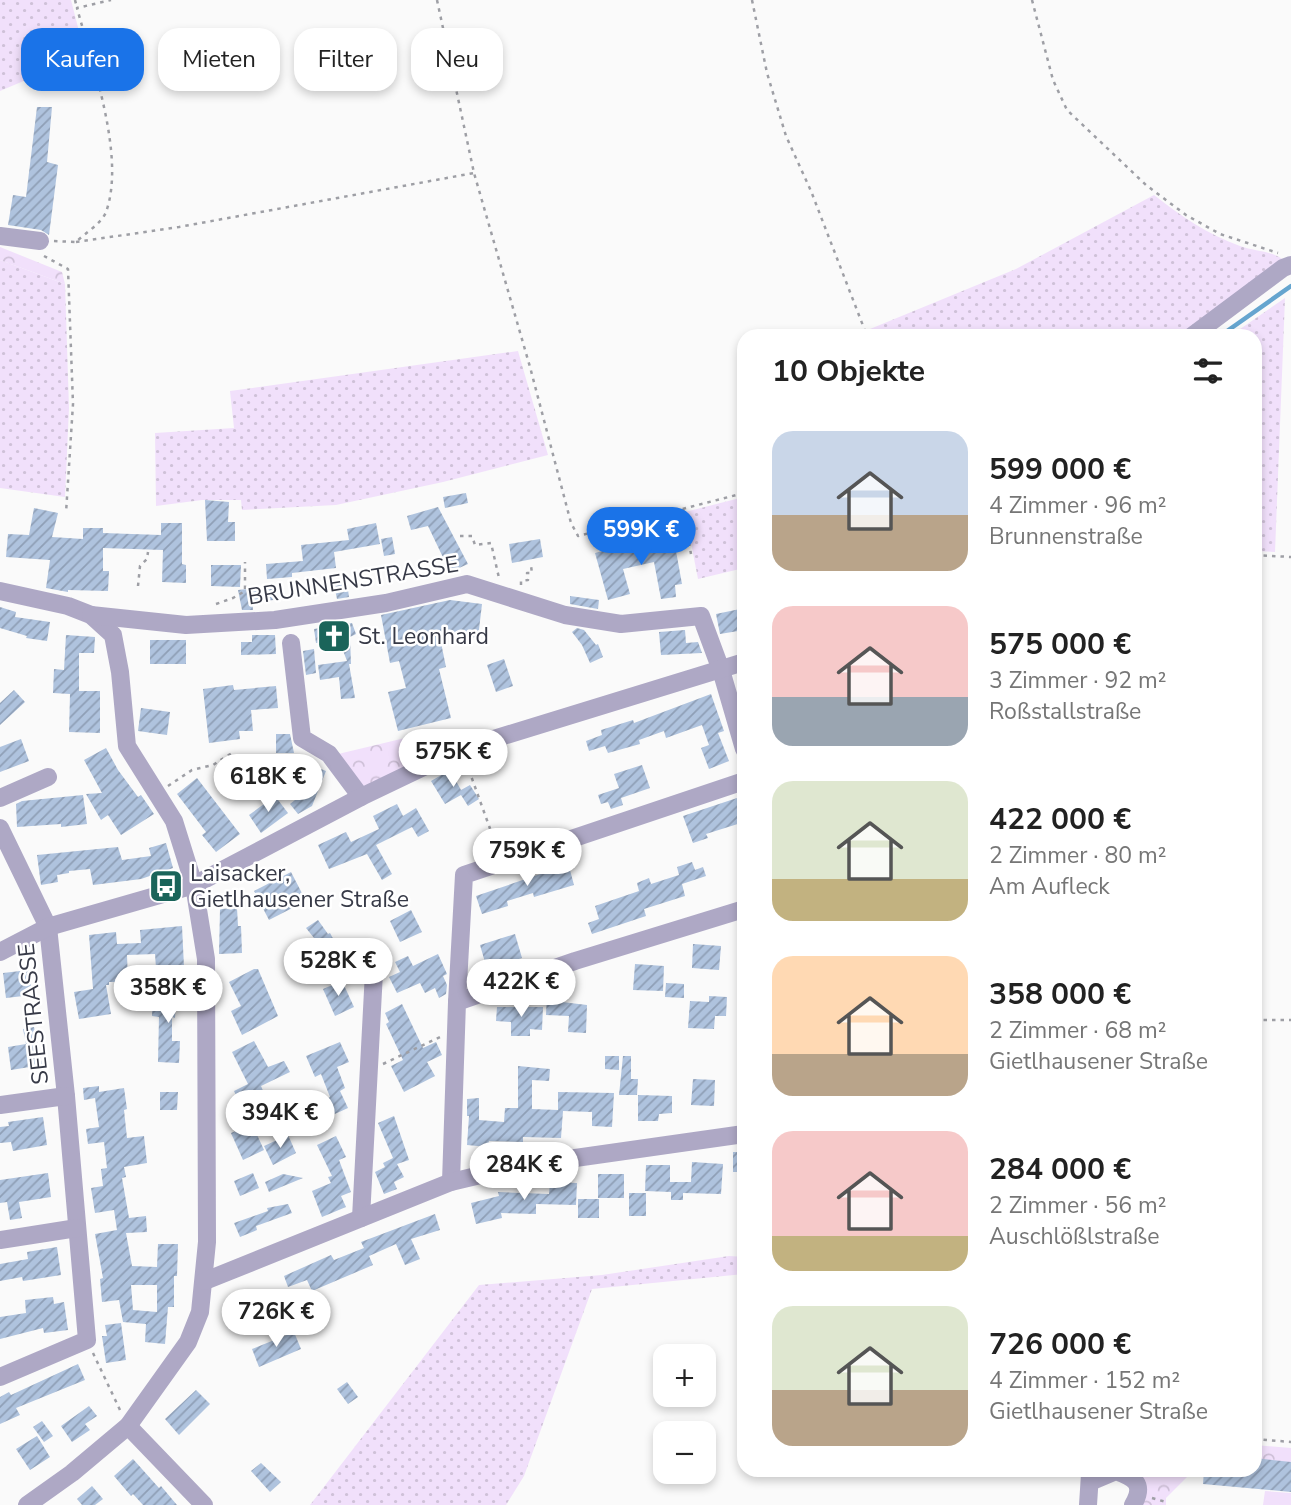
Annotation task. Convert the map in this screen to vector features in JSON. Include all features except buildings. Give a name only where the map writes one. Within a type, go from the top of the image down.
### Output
[{"type":"street","points":[[0,236],[42,248]]},
{"type":"street","points":[[1201,329],[1283,268],[1287,260]]},
{"type":"street","name":"BRUNNENSTRASSE","points":[[0,591],[68,606],[92,615],[186,625],[275,620],[367,607],[467,584],[565,615],[621,624],[701,616],[722,670]]},
{"type":"street","points":[[27,1505],[72,1473],[128,1426],[188,1342],[200,1312],[205,1281],[206,959],[194,885],[174,821],[127,746],[120,672],[113,635],[92,615]]},
{"type":"street","points":[[291,643],[302,738],[329,754],[361,797]]},
{"type":"street","name":"SEESTRASSE","points":[[0,951],[48,927],[194,885],[361,797],[461,749],[737,665]]},
{"type":"street","points":[[722,670],[737,723]]},
{"type":"street","points":[[0,798],[48,777]]},
{"type":"street","points":[[452,1182],[464,875],[737,783]]},
{"type":"street","points":[[0,828],[48,927]]},
{"type":"street","points":[[457,1002],[575,961],[737,911]]},
{"type":"street","name":"SEESTRASSE","points":[[48,927],[87,1340]]},
{"type":"street","points":[[361,1218],[375,953]]},
{"type":"street","name":"SEESTRASSE","points":[[0,1105],[66,1096]]},
{"type":"street","points":[[205,1281],[452,1182],[519,1167],[737,1135]]},
{"type":"street","points":[[0,1240],[77,1228]]},
{"type":"street","points":[[0,1377],[87,1340]]},
{"type":"street","points":[[128,1426],[204,1505]]},
{"type":"street","points":[[1088,1505],[1090,1477]]},
{"type":"street","points":[[1132,1477],[1138,1486],[1139,1494],[1133,1505]]},
{"type":"path","points":[[75,0],[106,117],[113,180],[105,215],[76,242]]},
{"type":"path","points":[[77,8],[111,0]]},
{"type":"path","points":[[437,0],[474,173],[530,367],[571,523],[578,536],[737,495]]},
{"type":"path","points":[[752,0],[767,73],[786,136],[811,191],[864,329]]},
{"type":"path","points":[[1032,0],[1053,80],[1067,110],[1146,185],[1186,215],[1220,234],[1287,260]]},
{"type":"path","points":[[42,248],[179,227],[474,173]]},
{"type":"path","points":[[42,248],[68,269],[73,404],[66,513]]},
{"type":"path","points":[[683,509],[691,554]]},
{"type":"path","points":[[460,537],[472,537],[475,545],[491,543],[501,587]]},
{"type":"path","points":[[138,586],[140,565],[147,559],[148,552]]},
{"type":"path","points":[[1262,555],[1291,557]]},
{"type":"path","points":[[216,604],[245,591],[245,562]]},
{"type":"path","points":[[520,588],[521,581],[528,580],[527,573],[532,573],[531,565]]},
{"type":"path","points":[[461,749],[503,862]]},
{"type":"path","points":[[157,793],[192,770],[214,765],[235,751]]},
{"type":"path","points":[[1262,1020],[1291,1020]]},
{"type":"path","points":[[369,1074],[394,1057],[437,1037],[456,1040]]},
{"type":"path","points":[[87,1340],[128,1426]]},
{"type":"path","points":[[1262,1440],[1291,1442]]},
{"type":"green space","points":[[0,0],[71,0],[78,28],[21,28],[21,82],[0,91]]},
{"type":"green space","points":[[1154,195],[1216,236],[1240,246],[1276,255],[1286,262],[1191,329],[870,329],[1016,269]]},
{"type":"green space","points":[[0,247],[62,272],[65,284],[0,260]]},
{"type":"green space","points":[[0,260],[65,284],[69,408],[65,497],[0,488]]},
{"type":"green space","points":[[1285,298],[1275,552],[1262,551],[1262,329],[1240,329]]},
{"type":"green space","points":[[518,351],[548,455],[443,482],[336,505],[242,510],[241,500],[202,500],[156,506],[155,433],[234,428],[230,391]]},
{"type":"green space","points":[[737,499],[737,570],[698,579],[685,512]]},
{"type":"green space","points":[[405,738],[416,766],[362,793],[334,755]]},
{"type":"green space","points":[[737,1257],[737,1275],[592,1289],[524,1476],[506,1505],[310,1505],[479,1285],[602,1275]]},
{"type":"green space","points":[[1262,1446],[1291,1448],[1291,1463],[1262,1461]]},
{"type":"green space","points":[[1128,1477],[1187,1477],[1166,1498],[1166,1505],[1140,1505],[1139,1484]]},
{"type":"green space","points":[[1265,1491],[1291,1493],[1291,1505],[1263,1505]]},
{"type":"waterway","points":[[1230,329],[1291,286]]},
{"type":"place","name":"St. Leonhard","points":[[334,636]]},
{"type":"place","name":"Laisacker, Gietlhausener Straße","points":[[166,886]]}]
